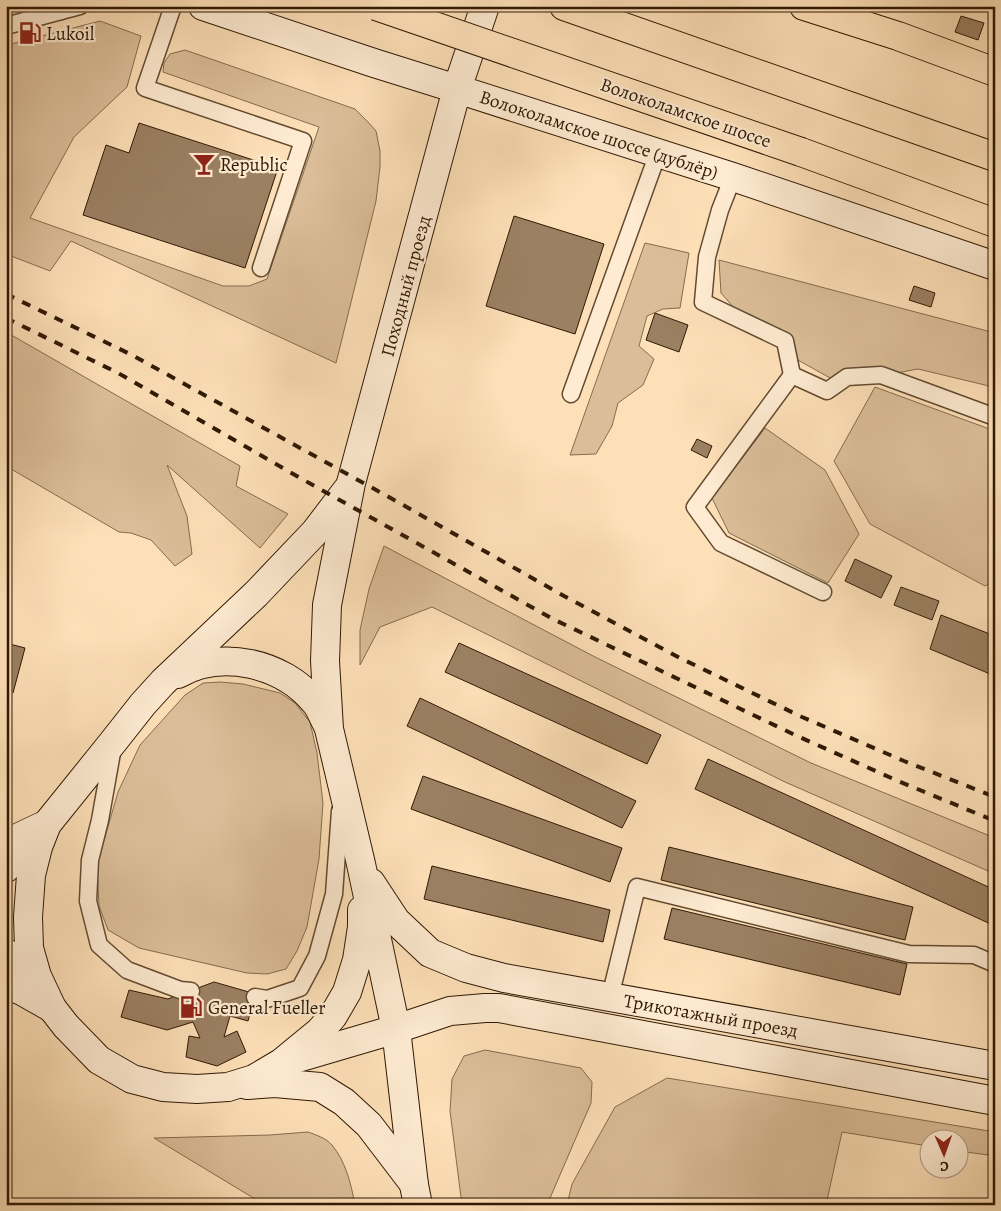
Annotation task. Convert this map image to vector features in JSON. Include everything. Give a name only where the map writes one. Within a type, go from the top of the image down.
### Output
[{"type":"main road","name":"Волоколамское шоссе (дублёр)","points":[[203,6],[374,63],[733,177],[995,266]]},
{"type":"main road","name":"Волоколамское шоссе","points":[[376,6],[801,152],[995,222]]},
{"type":"main road","name":"Походный проезд","points":[[329,729],[324,661],[327,605],[352,483],[457,88],[485,6]]},
{"type":"main road","points":[[564,6],[995,157]]},
{"type":"main road","points":[[804,6],[898,36],[995,72]]},
{"type":"main road","points":[[6,868],[47,824],[143,704],[163,682],[256,594],[315,532],[352,483]]},
{"type":"main road","points":[[163,682],[186,669],[211,662],[242,662],[272,670],[300,686],[315,702],[329,729],[361,864],[396,1029],[416,1195]]},
{"type":"main road","points":[[6,842],[47,824]]},
{"type":"main road","points":[[47,824],[38,847],[31,875],[28,917],[29,948],[37,976],[52,1008]]},
{"type":"main road","points":[[228,1086],[254,1079],[280,1063],[320,1031],[333,1016],[347,992],[357,960],[362,927],[361,864]]},
{"type":"main road","name":"Трикотажный проезд","points":[[361,864],[378,895],[396,921],[430,953],[466,968],[504,978],[995,1066]]},
{"type":"main road","points":[[6,953],[66,1026],[99,1060],[132,1079],[163,1087],[197,1089],[275,1083],[320,1087],[344,1102],[369,1125],[416,1195]]},
{"type":"main road","points":[[6,985],[22,991],[52,1008]]},
{"type":"main road","name":"Трикотажный проезд","points":[[280,1063],[450,1011],[485,1008],[509,1010],[995,1101]]},
{"type":"lane","points":[[7,26],[53,9],[80,6]]},
{"type":"lane","points":[[173,6],[145,88],[303,141],[261,268]]},
{"type":"lane","points":[[570,394],[658,153]]},
{"type":"lane","points":[[733,177],[720,210],[707,258],[703,302],[785,341],[792,375],[695,507],[722,543],[823,592]]},
{"type":"lane","points":[[792,375],[827,390],[847,377],[881,374],[995,417]]},
{"type":"lane","points":[[114,742],[100,820],[90,860],[88,901],[99,945],[127,970],[180,990],[191,990]]},
{"type":"lane","points":[[256,998],[267,999],[300,988],[317,956],[334,894],[340,823],[340,776]]},
{"type":"lane","points":[[610,997],[637,887],[909,954],[974,955],[995,964]]},
{"type":"shaded area","points":[[100,21],[141,36],[127,87],[74,137],[30,218],[223,286],[249,286],[267,279],[319,127],[163,72],[164,63],[170,54],[185,50],[355,109],[376,131],[380,151],[380,167],[376,201],[336,363],[71,241],[50,271],[6,254],[6,62],[9,61],[7,45]]},
{"type":"shaded area","points":[[645,243],[689,253],[680,308],[663,309],[647,316],[639,346],[654,359],[643,385],[618,403],[612,426],[596,454],[570,455]]},
{"type":"shaded area","points":[[719,260],[995,333],[995,389],[918,369],[891,374],[832,379],[796,359],[735,309],[721,293]]},
{"type":"shaded area","points":[[6,332],[240,466],[236,486],[288,514],[260,548],[167,465],[187,516],[192,554],[175,566],[151,540],[131,533],[119,532],[6,466]]},
{"type":"shaded area","points":[[875,387],[995,431],[995,581],[985,586],[870,524],[834,461]]},
{"type":"shaded area","points":[[765,428],[825,470],[859,534],[828,583],[729,533],[712,498]]},
{"type":"shaded area","points":[[384,546],[595,657],[811,763],[995,838],[995,874],[785,782],[432,607],[380,627],[360,665],[360,630],[369,589]]},
{"type":"shaded area","points":[[203,683],[243,684],[280,693],[295,703],[310,722],[317,753],[323,803],[319,859],[307,927],[297,951],[286,969],[267,974],[247,973],[139,948],[108,930],[99,906],[97,865],[118,792],[140,745],[185,695]]},
{"type":"shaded area","points":[[485,1050],[581,1068],[592,1082],[591,1103],[547,1205],[462,1205],[450,1111],[452,1079],[464,1056]]},
{"type":"shaded area","points":[[667,1078],[995,1132],[995,1156],[968,1152],[968,1128],[918,1128],[918,1144],[842,1132],[826,1205],[567,1205],[572,1184],[615,1107]]},
{"type":"shaded area","points":[[308,1132],[327,1140],[337,1152],[347,1174],[355,1205],[265,1205],[154,1138],[270,1135]]},
{"type":"building","points":[[961,16],[984,23],[978,40],[955,32]]},
{"type":"building","points":[[139,123],[278,168],[245,268],[83,215],[106,145],[129,153]]},
{"type":"building","points":[[514,216],[604,244],[575,334],[486,306]]},
{"type":"building","points":[[914,286],[935,293],[931,307],[909,300]]},
{"type":"building","points":[[655,313],[688,325],[679,352],[646,340]]},
{"type":"building","points":[[697,439],[712,446],[707,458],[691,450]]},
{"type":"building","points":[[855,559],[892,576],[881,598],[845,581]]},
{"type":"building","points":[[901,587],[939,601],[932,620],[894,605]]},
{"type":"building","points":[[941,615],[995,636],[995,676],[930,649]]},
{"type":"building","points":[[6,643],[25,648],[13,693],[6,691]]},
{"type":"building","points":[[459,643],[661,735],[647,764],[445,672]]},
{"type":"building","points":[[420,698],[636,801],[622,828],[407,726]]},
{"type":"building","points":[[708,759],[995,890],[995,926],[695,789]]},
{"type":"building","points":[[423,776],[622,848],[610,882],[411,809]]},
{"type":"building","points":[[669,847],[913,907],[905,940],[661,880]]},
{"type":"building","points":[[432,866],[610,910],[603,942],[424,899]]},
{"type":"building","points":[[672,908],[907,964],[900,995],[664,939]]},
{"type":"building","points":[[214,982],[256,994],[248,1021],[230,1016],[224,1037],[237,1031],[246,1052],[217,1066],[186,1057],[189,1036],[200,1038],[193,1022],[167,1030],[121,1017],[129,990],[168,999]]},
{"type":"railway","points":[[6,294],[132,355],[564,596],[680,658],[802,717],[904,761],[995,797]]},
{"type":"railway","points":[[6,318],[118,373],[302,479],[553,619],[795,735],[898,781],[995,821]]},
{"type":"place","name":"Lukoil","points":[[30,33]]},
{"type":"place","name":"Republic","points":[[204,164]]},
{"type":"place","name":"General Fueller","points":[[191,1007]]}]
